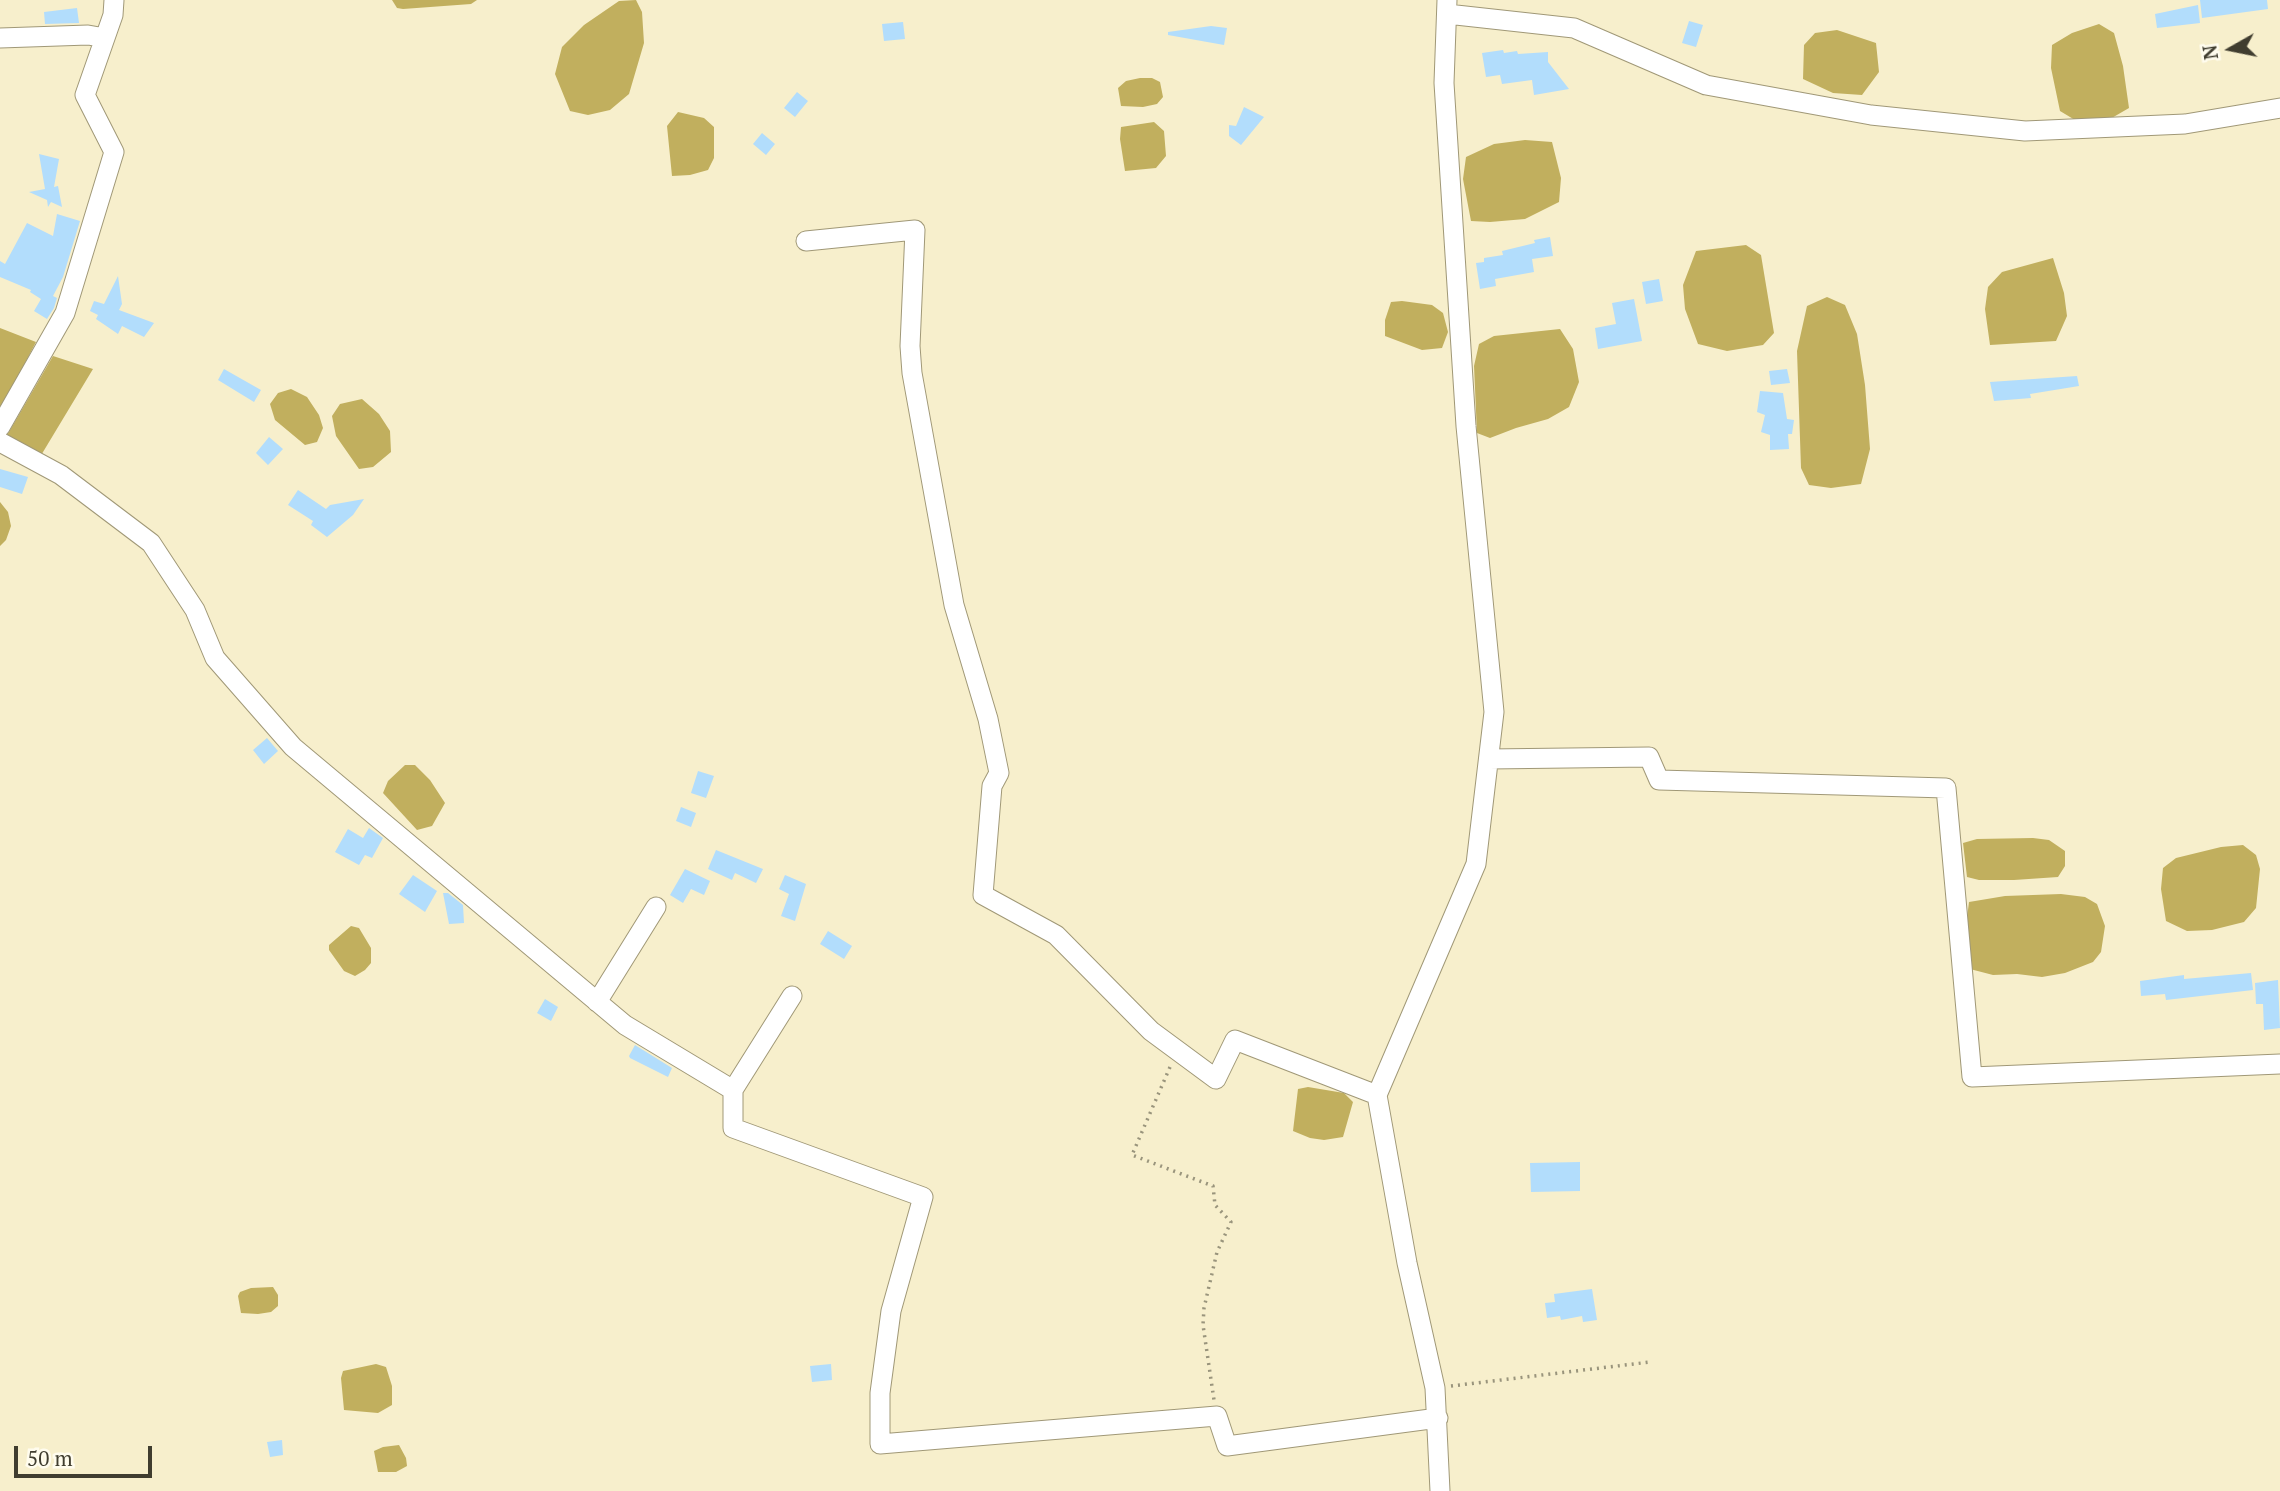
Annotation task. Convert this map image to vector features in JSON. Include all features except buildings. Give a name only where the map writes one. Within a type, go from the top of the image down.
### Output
[{"type":"street","points":[[0,427],[65,313],[114,152],[85,95],[113,15],[114,0]]},
{"type":"street","points":[[1440,1491],[1435,1388],[1407,1263],[1377,1095],[1476,864],[1494,712],[1466,426],[1444,83],[1447,7],[1574,28],[1706,85],[1871,115],[2025,131],[2185,124],[2280,108]]},
{"type":"street","points":[[0,38],[88,34],[105,38]]},
{"type":"street","points":[[806,241],[915,230],[910,346],[912,373],[954,605],[988,719],[999,773],[992,786],[983,895],[1056,935],[1151,1031],[1216,1079],[1235,1040],[1377,1095]]},
{"type":"street","points":[[0,442],[61,475],[150,542],[195,610],[215,658],[293,747],[625,1025],[733,1090]]},
{"type":"street","points":[[1489,759],[1649,757],[1659,780],[1946,788],[1972,1077],[2280,1064]]},
{"type":"street","points":[[597,1002],[656,907]]},
{"type":"street","points":[[792,996],[733,1090],[733,1128],[923,1197],[891,1311],[880,1393],[880,1444],[1217,1416],[1227,1446],[1438,1418]]},
{"type":"path","points":[[1177,1050],[1132,1155],[1213,1186],[1215,1205],[1231,1222],[1217,1252],[1204,1308],[1203,1325],[1209,1379],[1217,1416]]},
{"type":"path","points":[[1435,1388],[1650,1362]]},
{"type":"shaded area","points":[[392,0],[477,0],[471,4],[403,9],[397,8]]},
{"type":"shaded area","points":[[636,0],[642,12],[644,43],[629,94],[610,110],[588,115],[570,111],[555,74],[562,47],[584,25],[619,1]]},
{"type":"shaded area","points":[[2099,24],[2114,33],[2123,66],[2129,108],[2110,119],[2075,120],[2060,111],[2051,68],[2052,45],[2072,33]]},
{"type":"shaded area","points":[[1837,30],[1876,43],[1879,72],[1862,95],[1833,93],[1803,79],[1804,45],[1815,33]]},
{"type":"shaded area","points":[[1152,78],[1160,82],[1163,97],[1157,104],[1143,107],[1121,106],[1118,88],[1126,81]]},
{"type":"shaded area","points":[[678,112],[704,118],[714,127],[714,158],[708,170],[672,176],[667,126]]},
{"type":"shaded area","points":[[1154,122],[1164,131],[1166,156],[1156,168],[1125,171],[1121,127]]},
{"type":"shaded area","points":[[1525,140],[1552,142],[1561,178],[1559,202],[1525,219],[1471,221],[1463,179],[1466,157],[1494,144]]},
{"type":"shaded area","points":[[1746,245],[1761,255],[1774,333],[1763,345],[1727,351],[1698,344],[1685,309],[1683,285],[1696,251]]},
{"type":"shaded area","points":[[2053,258],[2064,293],[2067,316],[2056,341],[1990,345],[1985,309],[1988,287],[2002,272]]},
{"type":"shaded area","points":[[1827,297],[1845,305],[1857,334],[1865,385],[1870,449],[1861,484],[1831,488],[1809,485],[1801,468],[1797,351],[1807,306]]},
{"type":"shaded area","points":[[1391,302],[1432,305],[1443,313],[1448,332],[1442,348],[1422,350],[1385,336],[1385,320]]},
{"type":"shaded area","points":[[0,328],[36,342],[0,411]]},
{"type":"shaded area","points":[[1560,329],[1573,349],[1579,382],[1569,407],[1548,419],[1490,438],[1477,433],[1474,366],[1479,344],[1494,336]]},
{"type":"shaded area","points":[[53,356],[93,369],[40,457],[6,437]]},
{"type":"shaded area","points":[[291,389],[307,397],[319,415],[323,428],[317,442],[305,445],[275,420],[270,404],[278,393]]},
{"type":"shaded area","points":[[362,399],[379,414],[390,431],[391,452],[373,467],[359,469],[336,436],[332,416],[340,404]]},
{"type":"shaded area","points":[[0,502],[8,512],[11,526],[6,540],[0,546]]},
{"type":"shaded area","points":[[405,765],[415,765],[430,780],[445,803],[432,826],[417,830],[383,793],[388,781]]},
{"type":"shaded area","points":[[1977,839],[2049,840],[2065,851],[2065,866],[2058,877],[1979,880],[1967,877],[1963,843]]},
{"type":"shaded area","points":[[2243,845],[2256,855],[2260,869],[2256,908],[2244,922],[2212,930],[2187,931],[2166,921],[2161,889],[2163,868],[2176,858],[2221,847]]},
{"type":"shaded area","points":[[2061,894],[2085,897],[2097,904],[2105,926],[2101,952],[2093,962],[2065,973],[2042,977],[1993,975],[1970,969],[1967,918],[1969,902],[2005,896]]},
{"type":"shaded area","points":[[351,926],[359,928],[371,948],[371,963],[355,976],[344,971],[329,950],[329,945]]},
{"type":"shaded area","points":[[1308,1087],[1344,1093],[1353,1102],[1343,1137],[1324,1140],[1293,1131],[1298,1089]]},
{"type":"shaded area","points":[[273,1287],[278,1295],[278,1306],[271,1312],[241,1313],[238,1296],[240,1292],[251,1288]]},
{"type":"shaded area","points":[[376,1364],[386,1367],[392,1386],[392,1405],[378,1413],[344,1410],[341,1378],[343,1371]]},
{"type":"shaded area","points":[[399,1445],[407,1466],[396,1472],[378,1472],[374,1451]]}]
